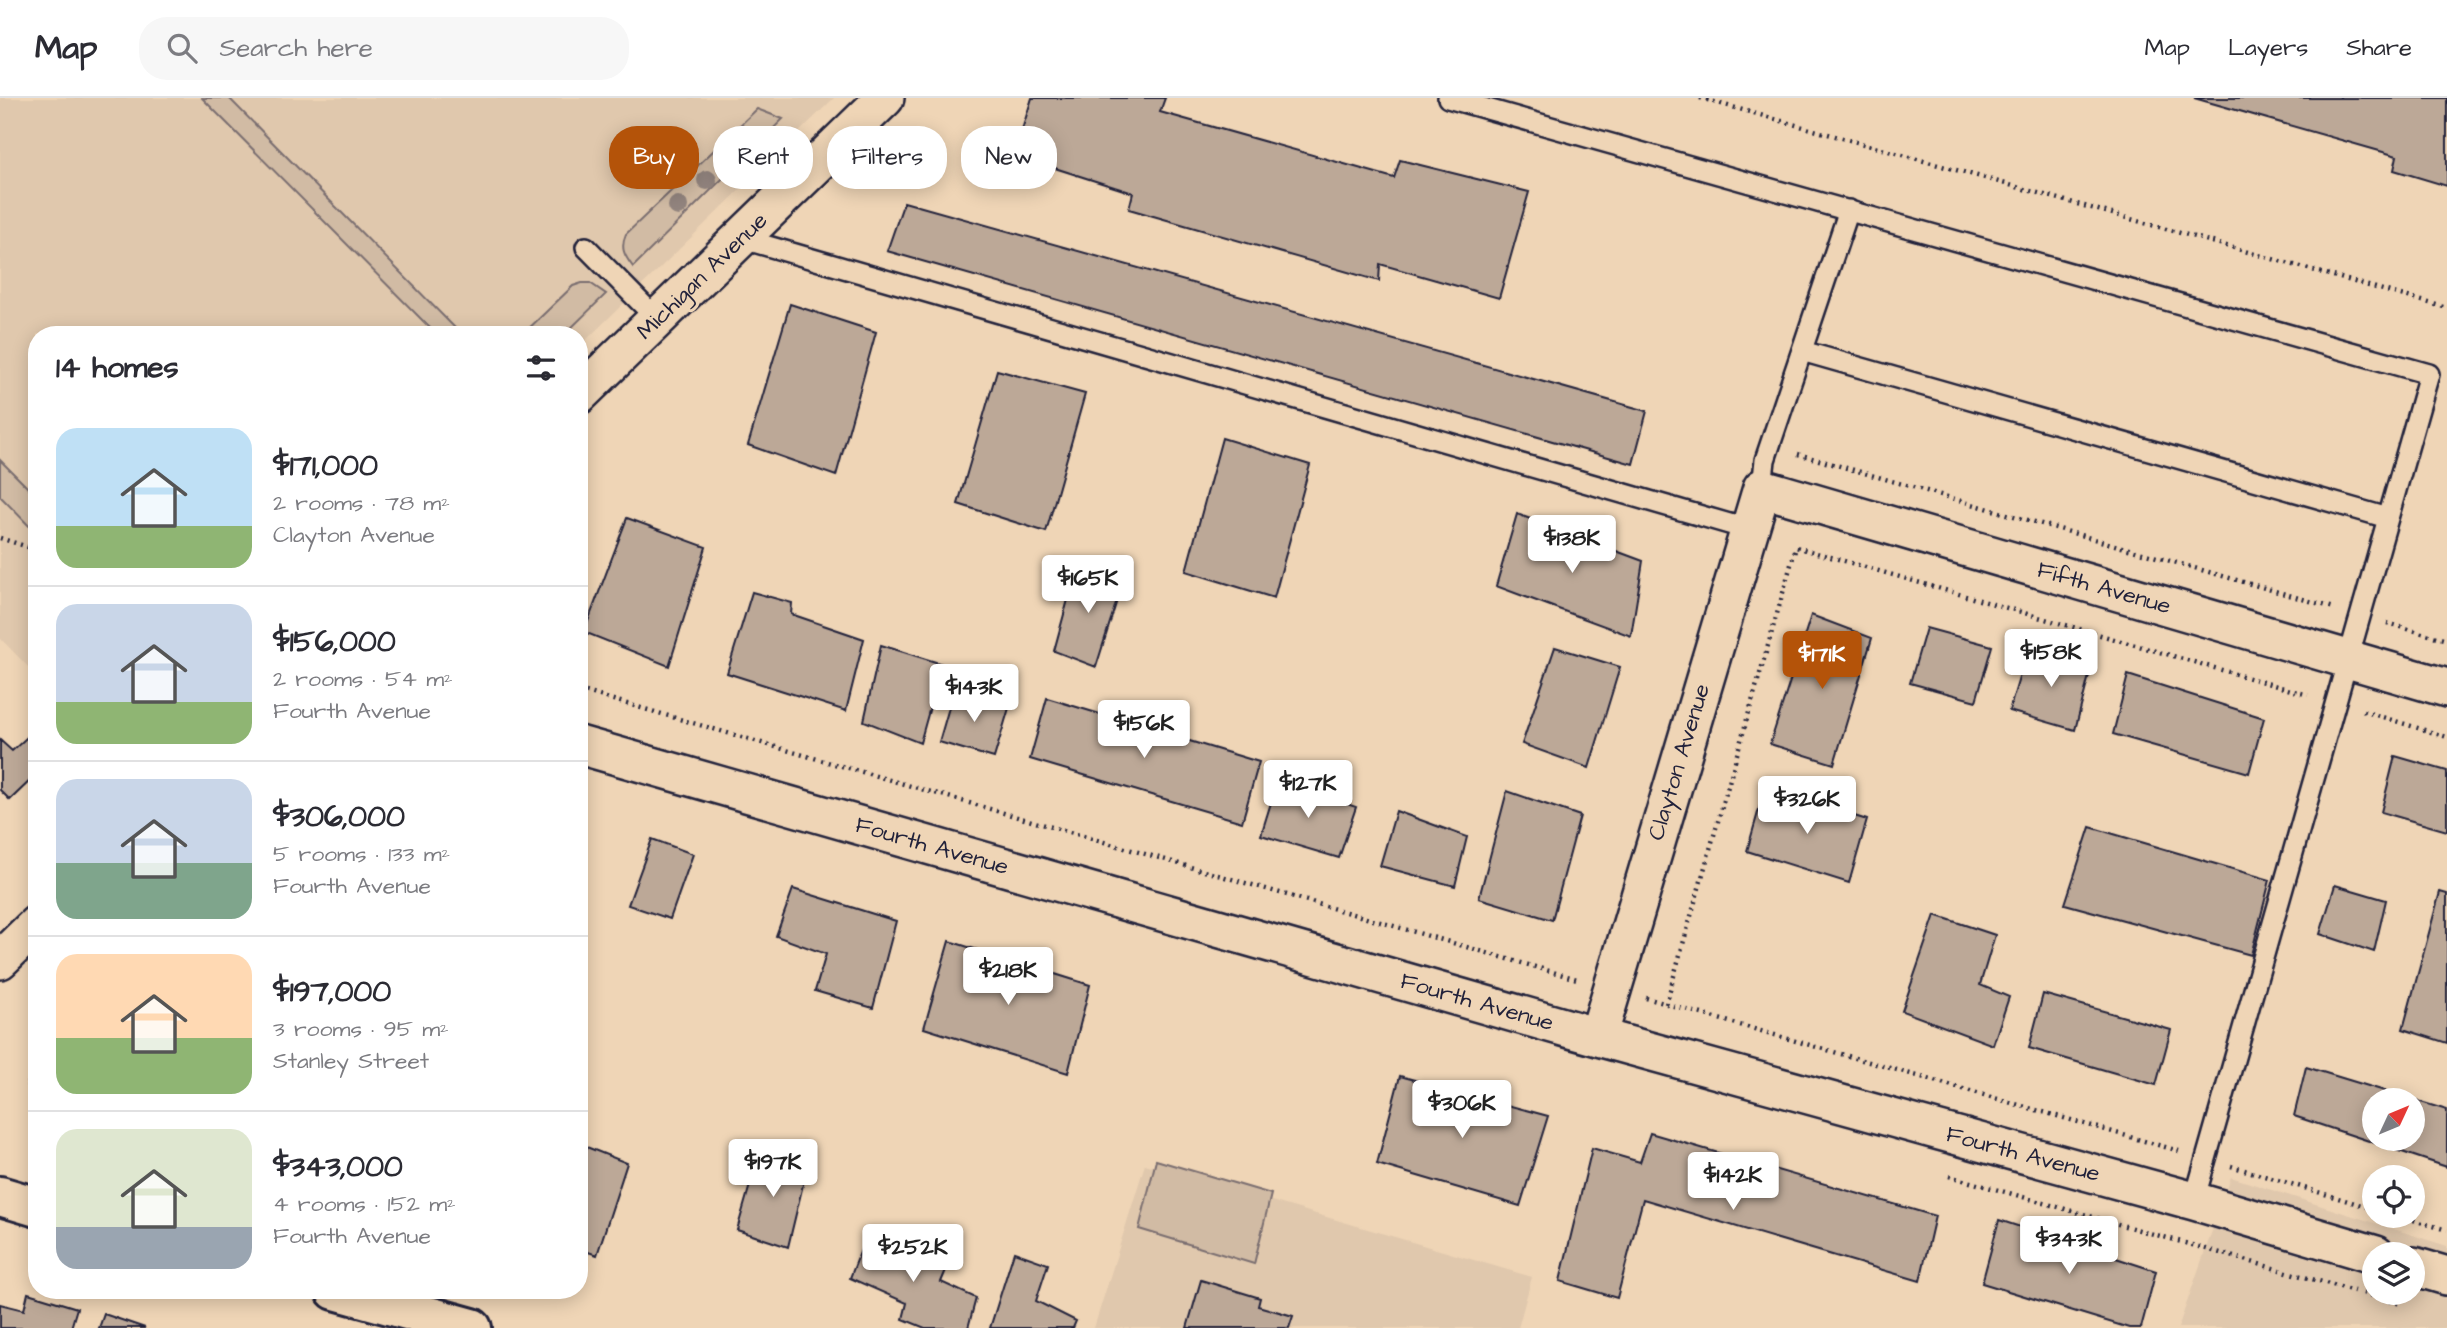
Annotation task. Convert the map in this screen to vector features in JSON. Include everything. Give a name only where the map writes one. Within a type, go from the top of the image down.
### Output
[{"type":"street","name":"Michigan Avenue","points":[[588,386],[885,98]]},
{"type":"street","name":"Clayton Avenue","points":[[1598,1037],[1762,488]]},
{"type":"street","name":"Fifth Avenue","points":[[1762,488],[2447,688]]},
{"type":"street","name":"Fourth Avenue","points":[[588,748],[1598,1037],[2194,1201],[2362,1251]]},
{"type":"street","points":[[0,960],[28,933]]},
{"type":"street","points":[[0,1196],[28,1204]]},
{"type":"street","points":[[2425,1270],[2447,1276]]},
{"type":"street","points":[[367,1299],[472,1328]]},
{"type":"lane","points":[[1448,98],[2429,374],[2194,1201]]},
{"type":"lane","points":[[1762,488],[1765,460],[1849,210]]},
{"type":"lane","points":[[740,238],[1749,530]]},
{"type":"lane","points":[[586,247],[657,319]]},
{"type":"lane","points":[[1802,351],[2388,518]]},
{"type":"path","points":[[1700,98],[2447,308]]},
{"type":"path","points":[[1770,446],[2447,640]]},
{"type":"path","points":[[0,538],[28,547]]},
{"type":"path","points":[[1666,1004],[1796,547],[2447,737]]},
{"type":"path","points":[[588,693],[2362,1205]]},
{"type":"path","points":[[2425,1223],[2447,1230]]},
{"type":"shaded area","points":[[0,98],[834,98],[805,126],[713,126],[713,189],[741,189],[588,338],[588,326],[28,326],[28,667],[0,638]]},
{"type":"shaded area","points":[[202,98],[229,98],[453,326],[428,326]]},
{"type":"shaded area","points":[[757,109],[783,119],[776,126],[739,126]]},
{"type":"shaded area","points":[[713,151],[713,188],[633,267],[624,251],[626,234],[673,189],[699,189],[699,164]]},
{"type":"shaded area","points":[[590,283],[606,294],[573,326],[531,326],[573,286]]},
{"type":"shaded area","points":[[0,460],[28,488],[28,525],[0,496]]},
{"type":"shaded area","points":[[1156,1160],[1271,1194],[1254,1264],[1139,1229]]},
{"type":"shaded area","points":[[1145,1164],[1532,1277],[1518,1328],[1094,1328]]},
{"type":"shaded area","points":[[2231,1177],[2362,1219],[2362,1228],[2391,1228],[2447,1246],[2447,1328],[2178,1328]]},
{"type":"building","points":[[1032,98],[1165,98],[1160,112],[1394,178],[1400,160],[1529,192],[1499,298],[1380,264],[1379,281],[1129,209],[1133,193],[1057,169],[1057,126],[1023,126]]},
{"type":"building","points":[[2194,98],[2447,98],[2447,186],[2394,170],[2397,156]]},
{"type":"building","points":[[904,202],[1647,411],[1633,464],[887,251]]},
{"type":"building","points":[[790,304],[876,332],[836,476],[748,445]]},
{"type":"building","points":[[997,370],[1085,394],[1046,532],[958,504]]},
{"type":"building","points":[[1222,438],[1310,465],[1274,598],[1186,571]]},
{"type":"building","points":[[1517,514],[1643,561],[1631,636],[1496,586]]},
{"type":"building","points":[[627,518],[706,547],[669,666],[588,634],[588,621]]},
{"type":"building","points":[[1078,563],[1123,581],[1096,667],[1054,651]]},
{"type":"building","points":[[752,592],[792,603],[791,614],[864,639],[846,711],[727,673]]},
{"type":"building","points":[[1811,615],[1872,638],[1834,764],[1770,744]]},
{"type":"building","points":[[1926,628],[1992,646],[1976,701],[1910,683]]},
{"type":"building","points":[[881,645],[942,664],[920,743],[864,721]]},
{"type":"building","points":[[1555,647],[1620,667],[1589,768],[1522,744]]},
{"type":"building","points":[[2028,648],[2091,668],[2075,730],[2009,711]]},
{"type":"building","points":[[2128,675],[2264,718],[2249,773],[2113,734]]},
{"type":"building","points":[[954,690],[1009,708],[994,758],[939,742]]},
{"type":"building","points":[[1047,698],[1259,762],[1242,822],[1030,759]]},
{"type":"building","points":[[28,736],[28,783],[10,800],[0,790],[0,740],[12,751]]},
{"type":"building","points":[[2395,756],[2447,771],[2447,831],[2381,812]]},
{"type":"building","points":[[1278,780],[1356,807],[1339,858],[1261,835]]},
{"type":"building","points":[[1765,788],[1867,820],[1849,883],[1747,851]]},
{"type":"building","points":[[1507,791],[1580,816],[1552,920],[1479,898]]},
{"type":"building","points":[[1396,811],[1467,837],[1455,886],[1380,866]]},
{"type":"building","points":[[2090,827],[2270,880],[2251,955],[2065,904]]},
{"type":"building","points":[[652,839],[693,854],[670,919],[628,905]]},
{"type":"building","points":[[2335,885],[2386,900],[2374,952],[2320,934]]},
{"type":"building","points":[[793,889],[896,921],[873,1008],[815,991],[826,954],[776,936]]},
{"type":"building","points":[[2440,892],[2447,894],[2447,1043],[2403,1029]]},
{"type":"building","points":[[1935,915],[1995,935],[1980,985],[2009,997],[1993,1045],[1902,1011]]},
{"type":"building","points":[[949,941],[1090,985],[1068,1073],[924,1028]]},
{"type":"building","points":[[2043,994],[2171,1030],[2156,1085],[2029,1048]]},
{"type":"building","points":[[2306,1067],[2375,1088],[2362,1088],[2362,1139],[2294,1116]]},
{"type":"building","points":[[1400,1076],[1548,1116],[1520,1206],[1377,1164]]},
{"type":"building","points":[[2426,1104],[2447,1110],[2447,1167],[2402,1152],[2426,1152]]},
{"type":"building","points":[[1650,1133],[1935,1216],[1920,1281],[1643,1199],[1617,1298],[1560,1281],[1592,1148],[1640,1162]]},
{"type":"building","points":[[588,1148],[627,1163],[597,1255],[588,1252]]},
{"type":"building","points":[[760,1150],[807,1168],[788,1247],[737,1230]]},
{"type":"building","points":[[1999,1220],[2156,1271],[2141,1328],[2129,1328],[1982,1283]]},
{"type":"building","points":[[868,1232],[949,1263],[941,1282],[976,1298],[968,1328],[925,1328],[903,1319],[907,1303],[850,1278]]},
{"type":"building","points":[[1014,1252],[1048,1264],[1036,1301],[1076,1321],[1073,1328],[990,1328]]},
{"type":"building","points":[[1201,1280],[1260,1298],[1258,1306],[1293,1316],[1289,1328],[1187,1328]]},
{"type":"building","points":[[28,1293],[28,1299],[48,1299],[77,1308],[71,1328],[0,1328],[0,1304],[24,1310]]},
{"type":"building","points":[[104,1314],[145,1328],[99,1328]]}]
